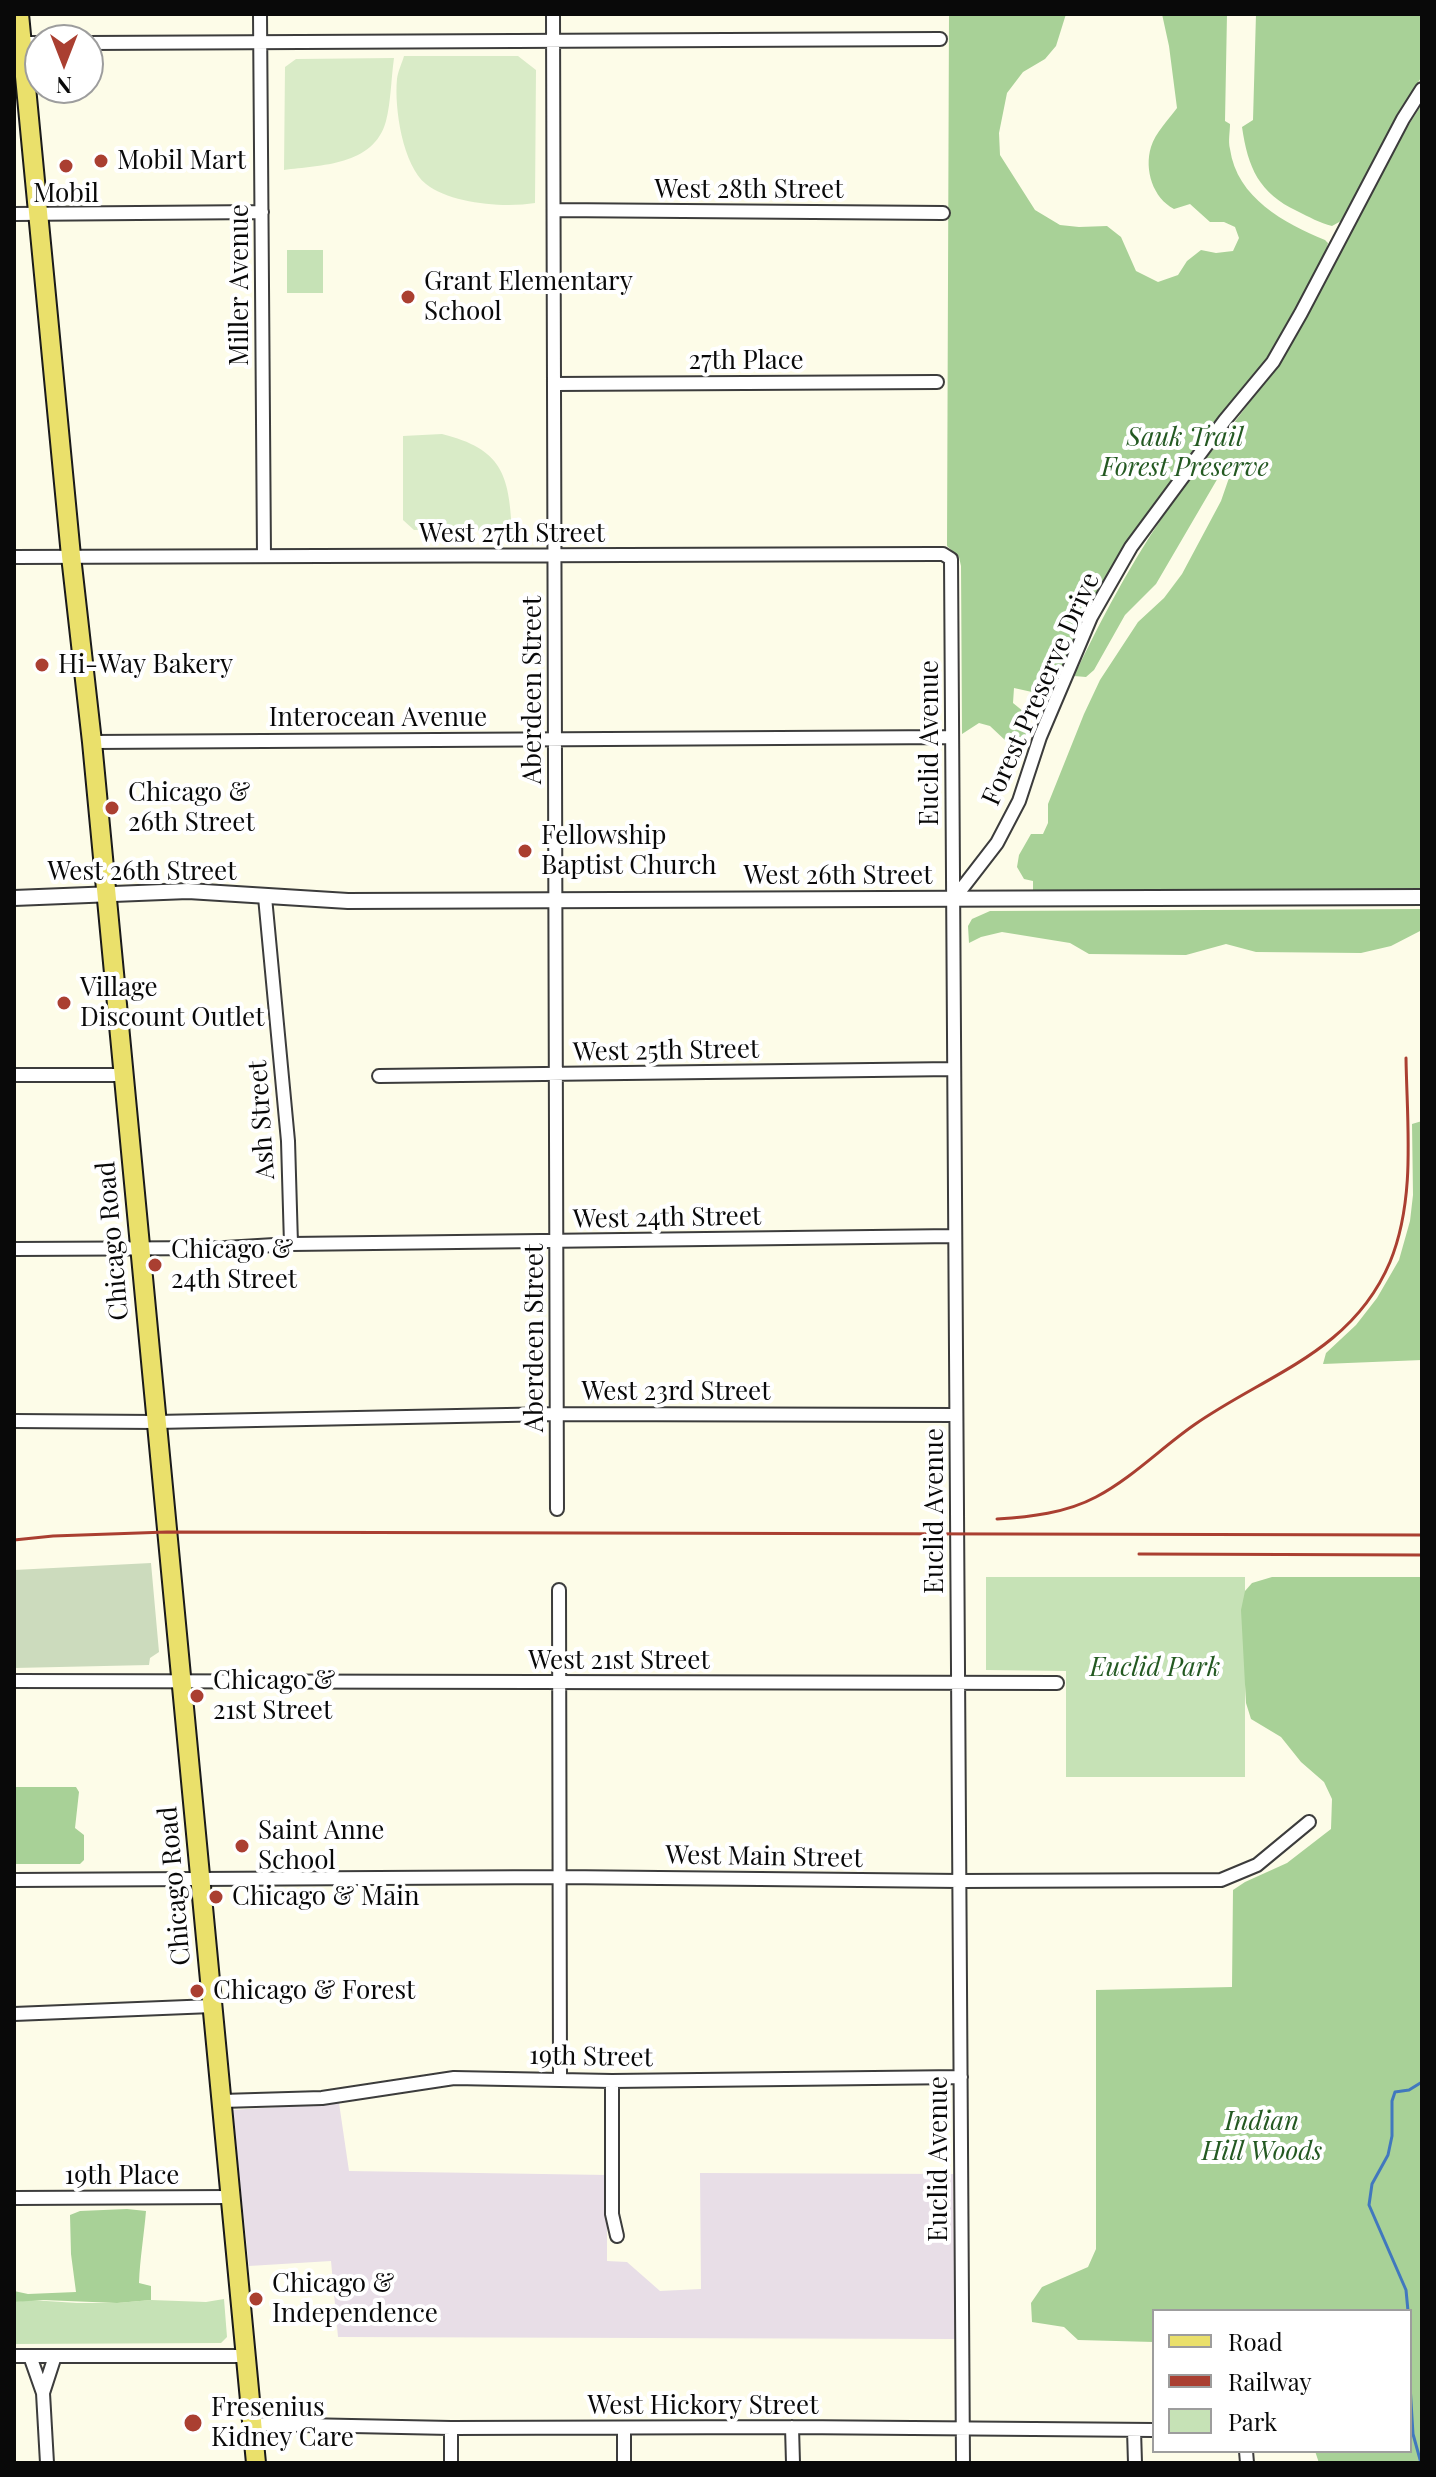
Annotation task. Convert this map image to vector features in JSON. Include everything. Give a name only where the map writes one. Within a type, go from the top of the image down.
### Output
[{"type":"main road","name":"Chicago Road","points":[[34,104],[39,213],[71,556],[92,742],[256,2463]]},
{"type":"street","name":"Miller Avenue","points":[[260,14],[264,556]]},
{"type":"street","name":"Aberdeen Street","points":[[553,14],[557,1509]]},
{"type":"street","points":[[104,43],[940,39]]},
{"type":"street","name":"Forest Preserve Drive","points":[[953,900],[997,843],[1019,801],[1040,737],[1091,617],[1131,547],[1225,420],[1273,362],[1422,89]]},
{"type":"street","name":"West 28th Street","points":[[554,210],[943,213]]},
{"type":"street","points":[[14,214],[262,212]]},
{"type":"street","name":"27th Place","points":[[554,384],[937,382]]},
{"type":"street","name":"West 27th Street","points":[[14,557],[943,554],[951,559]]},
{"type":"street","name":"Euclid Avenue","points":[[951,559],[963,2463]]},
{"type":"street","name":"Interocean Avenue","points":[[92,742],[952,737]]},
{"type":"street","name":"West 26th Street","points":[[14,898],[188,891],[348,901],[1422,897]]},
{"type":"street","name":"Ash Street","points":[[265,897],[288,1141],[291,1244]]},
{"type":"street","name":"West 25th Street","points":[[379,1076],[954,1069]]},
{"type":"street","points":[[14,1075],[123,1075]]},
{"type":"street","name":"West 24th Street","points":[[14,1249],[955,1236]]},
{"type":"street","name":"West 23rd Street","points":[[14,1421],[156,1422],[557,1414],[956,1415]]},
{"type":"street","points":[[559,1590],[560,2079]]},
{"type":"street","name":"West 21st Street","points":[[14,1681],[1057,1683]]},
{"type":"street","name":"West Main Street","points":[[14,1880],[560,1877],[1221,1880],[1257,1865],[1309,1822]]},
{"type":"street","points":[[14,2014],[212,2006]]},
{"type":"street","name":"19th Street","points":[[222,2101],[322,2098],[454,2078],[612,2081],[961,2077]]},
{"type":"street","points":[[612,2081],[612,2206],[617,2236]]},
{"type":"street","name":"19th Place","points":[[14,2198],[231,2197]]},
{"type":"street","points":[[14,2356],[246,2356]]},
{"type":"street","points":[[30,2356],[43,2393],[47,2463]]},
{"type":"street","points":[[43,2393],[55,2356]]},
{"type":"street","name":"West Hickory Street","points":[[252,2424],[451,2428],[1152,2430]]},
{"type":"street","points":[[792,2427],[793,2463]]},
{"type":"street","points":[[451,2428],[451,2463]]},
{"type":"street","points":[[624,2428],[624,2463]]},
{"type":"street","points":[[1134,2430],[1135,2463]]},
{"type":"shaded area","points":[[339,2103],[349,2171],[607,2175],[607,2261],[627,2262],[660,2291],[701,2289],[700,2173],[953,2174],[955,2339],[338,2337],[331,2261],[249,2266],[232,2110]]},
{"type":"green space","name":"Sauk Trail Forest Preserve","points":[[949,14],[1066,14],[1056,46],[1045,59],[1023,72],[1007,93],[999,133],[1000,155],[1035,210],[1060,225],[1107,226],[1121,237],[1136,271],[1158,282],[1178,275],[1187,261],[1201,250],[1216,253],[1233,251],[1239,238],[1235,227],[1224,222],[1210,222],[1190,204],[1174,209],[1167,204],[1156,191],[1149,165],[1153,142],[1177,108],[1162,14],[1227,14],[1225,121],[1230,124],[1229,146],[1234,166],[1252,195],[1265,206],[1294,226],[1328,243],[1325,257],[1265,361],[1129,540],[1103,583],[1055,681],[1032,692],[1014,688],[1013,703],[1029,716],[1028,734],[1019,743],[1007,742],[990,726],[979,723],[962,734],[961,566],[959,557],[947,546]]},
{"type":"green space","points":[[1256,14],[1422,14],[1422,76],[1341,221],[1332,226],[1297,211],[1273,196],[1252,167],[1242,127],[1253,120]]},
{"type":"green space","points":[[404,56],[518,56],[536,70],[535,203],[509,205],[464,200],[437,191],[418,176],[406,151],[397,105],[397,79]]},
{"type":"green space","points":[[394,58],[386,121],[380,136],[370,147],[344,160],[284,170],[285,67],[296,59]]},
{"type":"green space","points":[[1422,104],[1422,891],[1033,893],[1033,881],[1024,879],[1017,867],[1019,855],[1031,834],[1043,834],[1048,823],[1048,804],[1100,680],[1138,622],[1164,598],[1182,574],[1221,501],[1230,475],[1222,471],[1156,584],[1125,615],[1094,670],[1086,677],[1074,676],[1150,535],[1297,335]]},
{"type":"green space","points":[[287,250],[323,250],[323,293],[287,293]]},
{"type":"green space","points":[[442,434],[478,447],[498,467],[508,494],[512,531],[414,530],[403,520],[403,436]]},
{"type":"green space","points":[[1422,909],[1422,930],[1391,946],[1361,953],[1256,952],[1226,944],[1186,955],[1089,954],[1070,943],[1002,932],[969,943],[968,926],[972,919],[990,911]]},
{"type":"green space","points":[[1422,1121],[1422,1360],[1323,1364],[1326,1353],[1356,1325],[1377,1298],[1399,1260],[1410,1221],[1413,1195],[1412,1124]]},
{"type":"green space","points":[[151,1563],[159,1652],[150,1658],[149,1665],[14,1668],[14,1570]]},
{"type":"green space","name":"Euclid Park","points":[[986,1577],[1245,1577],[1245,1777],[1066,1777],[1066,1671],[986,1670]]},
{"type":"green space","name":"Indian Hill Woods","points":[[1272,1577],[1422,1577],[1422,2463],[1319,2463],[1316,2453],[1412,2453],[1412,2309],[1152,2309],[1152,2342],[1078,2340],[1064,2327],[1032,2322],[1031,2303],[1042,2287],[1088,2267],[1096,2249],[1096,1990],[1232,1987],[1233,1890],[1287,1863],[1331,1829],[1332,1799],[1324,1782],[1301,1762],[1281,1737],[1251,1719],[1246,1703],[1241,1610],[1245,1591],[1252,1583]]},
{"type":"green space","points":[[14,1787],[76,1787],[79,1792],[75,1828],[84,1835],[84,1860],[80,1864],[14,1864]]},
{"type":"green space","points":[[80,2211],[146,2211],[139,2283],[151,2286],[151,2300],[117,2303],[14,2302],[14,2291],[28,2294],[76,2292],[70,2215]]},
{"type":"green space","points":[[224,2299],[227,2337],[221,2343],[14,2344],[14,2302],[206,2302]]},
{"type":"waterway","points":[[1408,2309],[1406,2290],[1369,2205],[1372,2184],[1388,2155],[1395,2092],[1409,2090],[1422,2082]]},
{"type":"waterway","points":[[1412,2418],[1421,2463]]},
{"type":"railway","points":[[997,1519],[1060,1510],[1096,1497],[1122,1481],[1194,1425],[1331,1340],[1354,1318],[1374,1293],[1390,1262],[1404,1213],[1408,1162],[1406,1058]]},
{"type":"railway","points":[[14,1540],[167,1532],[1422,1535]]},
{"type":"railway","points":[[1139,1554],[1422,1555]]},
{"type":"place","name":"Mobil Mart","points":[[101,161]]},
{"type":"place","name":"Mobil","points":[[66,166]]},
{"type":"place","name":"Grant Elementary School","points":[[408,297]]},
{"type":"place","name":"Hi-Way Bakery","points":[[42,665]]},
{"type":"place","name":"Chicago & 26th Street","points":[[112,808]]},
{"type":"place","name":"Fellowship Baptist Church","points":[[525,851]]},
{"type":"place","name":"Village Discount Outlet","points":[[64,1003]]},
{"type":"place","name":"Chicago & 24th Street","points":[[155,1265]]},
{"type":"place","name":"Chicago & 21st Street","points":[[197,1696]]},
{"type":"place","name":"Saint Anne School","points":[[242,1846]]},
{"type":"place","name":"Chicago & Main","points":[[216,1897]]},
{"type":"place","name":"Chicago & Forest","points":[[197,1991]]},
{"type":"place","name":"Chicago & Independence","points":[[256,2299]]},
{"type":"place","name":"Fresenius Kidney Care","points":[[193,2423]]}]
